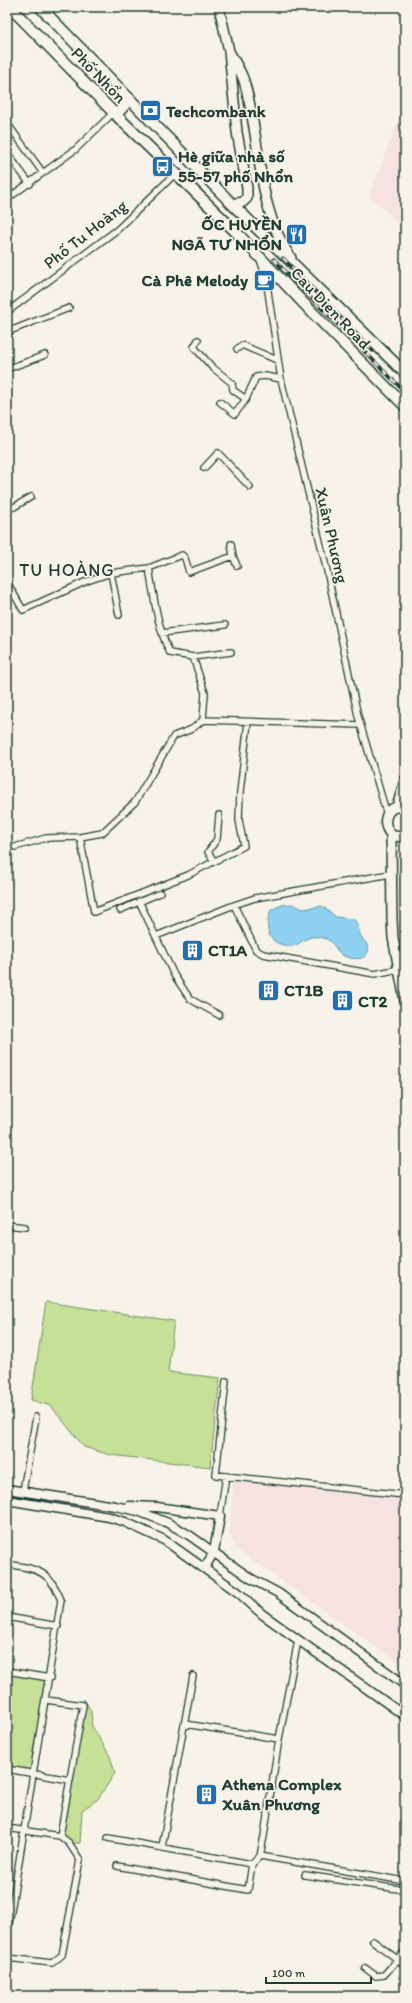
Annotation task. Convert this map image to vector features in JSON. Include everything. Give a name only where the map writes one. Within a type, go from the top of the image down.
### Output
[{"type":"highway","name":"Phố Nhổn","points":[[10,7],[115,114],[235,231]]},
{"type":"highway","name":"Phố Nhổn","points":[[40,7],[232,204]]},
{"type":"highway","points":[[115,114],[130,99]]},
{"type":"highway","name":"Cau Dien Road","points":[[232,204],[405,373]]},
{"type":"highway","name":"Cau Dien Road","points":[[235,231],[260,259],[405,406]]},
{"type":"main road","points":[[219,7],[229,51],[237,132],[247,188],[244,202],[232,204]]},
{"type":"main road","points":[[229,51],[244,80],[266,202],[281,244],[297,266]]},
{"type":"main road","points":[[405,780],[401,807],[392,809],[387,815],[385,823],[386,828],[391,835],[398,838],[405,837]]},
{"type":"main road","points":[[391,835],[390,874],[392,925],[405,1001]]},
{"type":"main road","points":[[7,1488],[114,1506],[144,1513],[168,1523],[214,1552],[250,1578],[278,1593],[405,1685]]},
{"type":"main road","points":[[7,1500],[109,1517],[125,1522],[164,1540],[205,1567],[239,1593],[262,1614],[405,1716]]},
{"type":"main road","points":[[114,1506],[157,1507],[220,1516],[214,1552],[205,1567]]},
{"type":"street","points":[[7,199],[30,184],[76,149],[115,114]]},
{"type":"street","points":[[7,123],[43,173]]},
{"type":"street","points":[[7,153],[30,184]]},
{"type":"street","name":"Phố Tu Hoàng","points":[[7,312],[118,229],[176,173]]},
{"type":"street","name":"Xuân Phương","points":[[260,259],[266,278],[281,379],[327,571],[360,725],[387,815]]},
{"type":"street","points":[[7,332],[69,308]]},
{"type":"street","points":[[198,340],[194,347],[212,367],[232,383],[233,390],[246,399]]},
{"type":"street","points":[[237,349],[242,345],[278,360]]},
{"type":"street","points":[[7,369],[45,355]]},
{"type":"street","points":[[220,402],[235,414],[246,399],[256,377],[265,376],[281,379]]},
{"type":"street","points":[[204,468],[218,453],[250,487]]},
{"type":"street","points":[[7,509],[31,498]]},
{"type":"street","points":[[231,544],[233,556],[237,566]]},
{"type":"street","points":[[7,582],[23,610],[87,581],[111,573],[149,568],[182,555],[185,558],[189,572],[233,556]]},
{"type":"street","points":[[149,568],[162,633],[170,653],[193,657],[231,652]]},
{"type":"street","points":[[111,573],[119,615]]},
{"type":"street","points":[[162,633],[225,625]]},
{"type":"street","points":[[193,657],[205,693],[203,720]]},
{"type":"street","points":[[14,847],[46,838],[80,837],[102,833],[135,802],[174,736],[192,729],[203,720],[360,725]]},
{"type":"street","points":[[80,837],[94,912],[188,875],[244,846],[240,813],[248,722]]},
{"type":"street","points":[[214,862],[208,852],[218,839],[219,815]]},
{"type":"street","points":[[156,936],[255,898],[390,874]]},
{"type":"street","points":[[120,910],[160,893]]},
{"type":"street","points":[[139,901],[174,975],[190,999],[219,1015]]},
{"type":"street","points":[[234,905],[256,950],[263,954],[375,974],[399,969]]},
{"type":"street","points":[[7,1225],[25,1227]]},
{"type":"street","points":[[226,1381],[216,1475],[405,1495]]},
{"type":"street","points":[[23,1491],[36,1417]]},
{"type":"street","points":[[220,1516],[226,1476]]},
{"type":"street","points":[[7,1564],[37,1569],[51,1580],[62,1600],[7,1936]]},
{"type":"street","points":[[7,1617],[58,1626]]},
{"type":"street","points":[[117,1866],[248,1890],[252,1864],[260,1856],[279,1739],[298,1640]]},
{"type":"street","points":[[7,1671],[50,1678]]},
{"type":"street","points":[[162,1848],[193,1676]]},
{"type":"street","points":[[46,1700],[83,1705],[60,1836]]},
{"type":"street","points":[[185,1724],[279,1739]]},
{"type":"street","points":[[7,1770],[70,1780]]},
{"type":"street","points":[[7,1828],[60,1836],[69,1843],[80,1860],[62,1955],[52,1964],[7,1958]]},
{"type":"street","points":[[108,1838],[252,1864]]},
{"type":"street","points":[[260,1856],[405,1881]]},
{"type":"street","points":[[305,1875],[405,1890]]},
{"type":"street","points":[[371,1885],[372,1875]]},
{"type":"street","points":[[7,1890],[14,1891]]},
{"type":"street","points":[[373,1941],[405,1965]]},
{"type":"street","points":[[365,1968],[376,1976],[384,1975],[405,1951]]},
{"type":"street","points":[[365,1996],[370,1996]]},
{"type":"shaded area","points":[[405,103],[405,229],[369,196]]},
{"type":"shaded area","points":[[234,1480],[405,1499],[405,1667],[235,1548],[229,1531]]},
{"type":"green space","points":[[46,1302],[174,1321],[168,1372],[220,1378],[210,1467],[111,1455],[84,1447],[51,1406],[31,1400]]},
{"type":"green space","points":[[7,1671],[50,1678],[34,1774],[7,1770]]},
{"type":"green space","points":[[84,1699],[91,1711],[92,1726],[110,1756],[115,1773],[98,1799],[82,1810],[80,1843],[69,1843],[60,1836]]},
{"type":"water","points":[[292,904],[303,909],[322,906],[336,917],[353,919],[368,947],[367,954],[364,957],[357,959],[345,956],[340,954],[330,941],[320,937],[311,937],[291,946],[286,946],[275,942],[268,930],[268,920],[271,910],[282,905]]},
{"type":"railway","points":[[283,258],[373,351]]},
{"type":"railway","points":[[274,259],[290,277],[405,392]]},
{"type":"place","name":"Techcombank","points":[[150,111]]},
{"type":"place","name":"Hè giữa nhà số 55-57 phố Nhổn","points":[[163,166]]},
{"type":"place","name":"ỐC HUYỀN NGÃ TƯ NHỔN","points":[[297,234]]},
{"type":"place","name":"Cà Phê Melody","points":[[264,280]]},
{"type":"place","name":"CT1A","points":[[192,950]]},
{"type":"place","name":"CT1B","points":[[269,990]]},
{"type":"place","name":"CT2","points":[[342,1001]]},
{"type":"place","name":"Athena Complex Xuân Phương","points":[[207,1794]]},
{"type":"district","name":"TU HOÀNG","points":[[67,570]]}]
